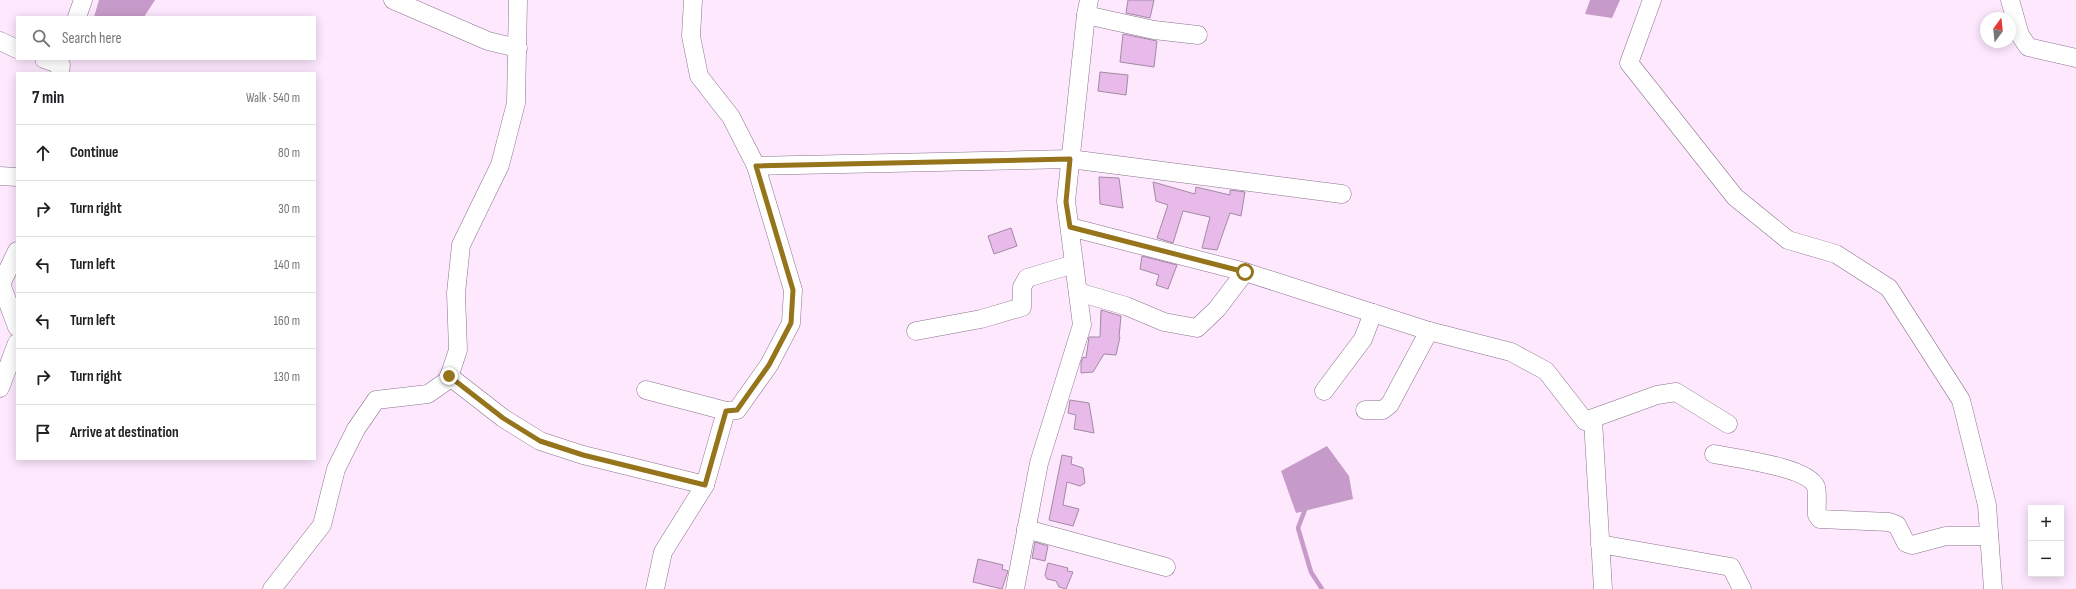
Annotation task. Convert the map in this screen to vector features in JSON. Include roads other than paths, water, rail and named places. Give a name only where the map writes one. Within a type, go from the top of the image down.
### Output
[{"type":"street","points":[[77,16],[83,0]]},
{"type":"street","points":[[393,0],[488,41],[518,48]]},
{"type":"street","points":[[272,589],[322,525],[336,469],[356,429],[376,400],[428,394],[448,380],[458,350],[456,293],[461,245],[500,165],[516,103],[518,0]]},
{"type":"street","points":[[646,390],[726,411],[737,410],[769,365],[791,323],[793,290],[756,166],[732,117],[698,76],[691,36],[693,0]]},
{"type":"street","points":[[1652,0],[1628,63],[1735,197],[1788,240],[1836,254],[1889,288],[1961,400],[1987,505],[1993,589]]},
{"type":"street","points":[[2010,0],[2020,35],[2028,47],[2076,58]]},
{"type":"street","points":[[1015,589],[1039,463],[1082,325],[1066,202],[1088,7],[1154,30],[1198,34]]},
{"type":"street","points":[[0,41],[16,48]]},
{"type":"street","points":[[46,60],[61,66]]},
{"type":"street","points":[[756,166],[1070,159],[1342,194]]},
{"type":"street","points":[[0,176],[16,177]]},
{"type":"street","points":[[1070,227],[1245,272],[1429,331],[1477,345],[1511,352],[1546,371],[1585,421],[1593,420],[1657,395],[1676,392],[1728,424]]},
{"type":"street","points":[[16,253],[1,284],[16,324]]},
{"type":"street","points":[[916,331],[980,319],[1022,307],[1022,287],[1027,278],[1074,264]]},
{"type":"street","points":[[1078,292],[1126,306],[1164,322],[1196,328],[1217,309],[1245,272]]},
{"type":"street","points":[[1324,391],[1363,339],[1373,313]]},
{"type":"street","points":[[1365,410],[1383,410],[1390,404],[1429,331]]},
{"type":"street","points":[[0,388],[16,346]]},
{"type":"street","points":[[449,376],[503,418],[540,441],[583,455],[705,485]]},
{"type":"street","points":[[655,589],[662,552],[705,485],[726,411]]},
{"type":"street","points":[[1593,420],[1604,589]]},
{"type":"street","points":[[1714,454],[1782,467],[1811,480],[1816,487],[1817,514],[1820,518],[1890,522],[1897,525],[1906,543],[1912,545],[1946,536],[1989,536]]},
{"type":"street","points":[[1026,529],[1166,567]]},
{"type":"street","points":[[1600,544],[1731,567],[1742,589]]},
{"type":"waterway","points":[[1306,507],[1298,528],[1311,572],[1322,589]]}]
